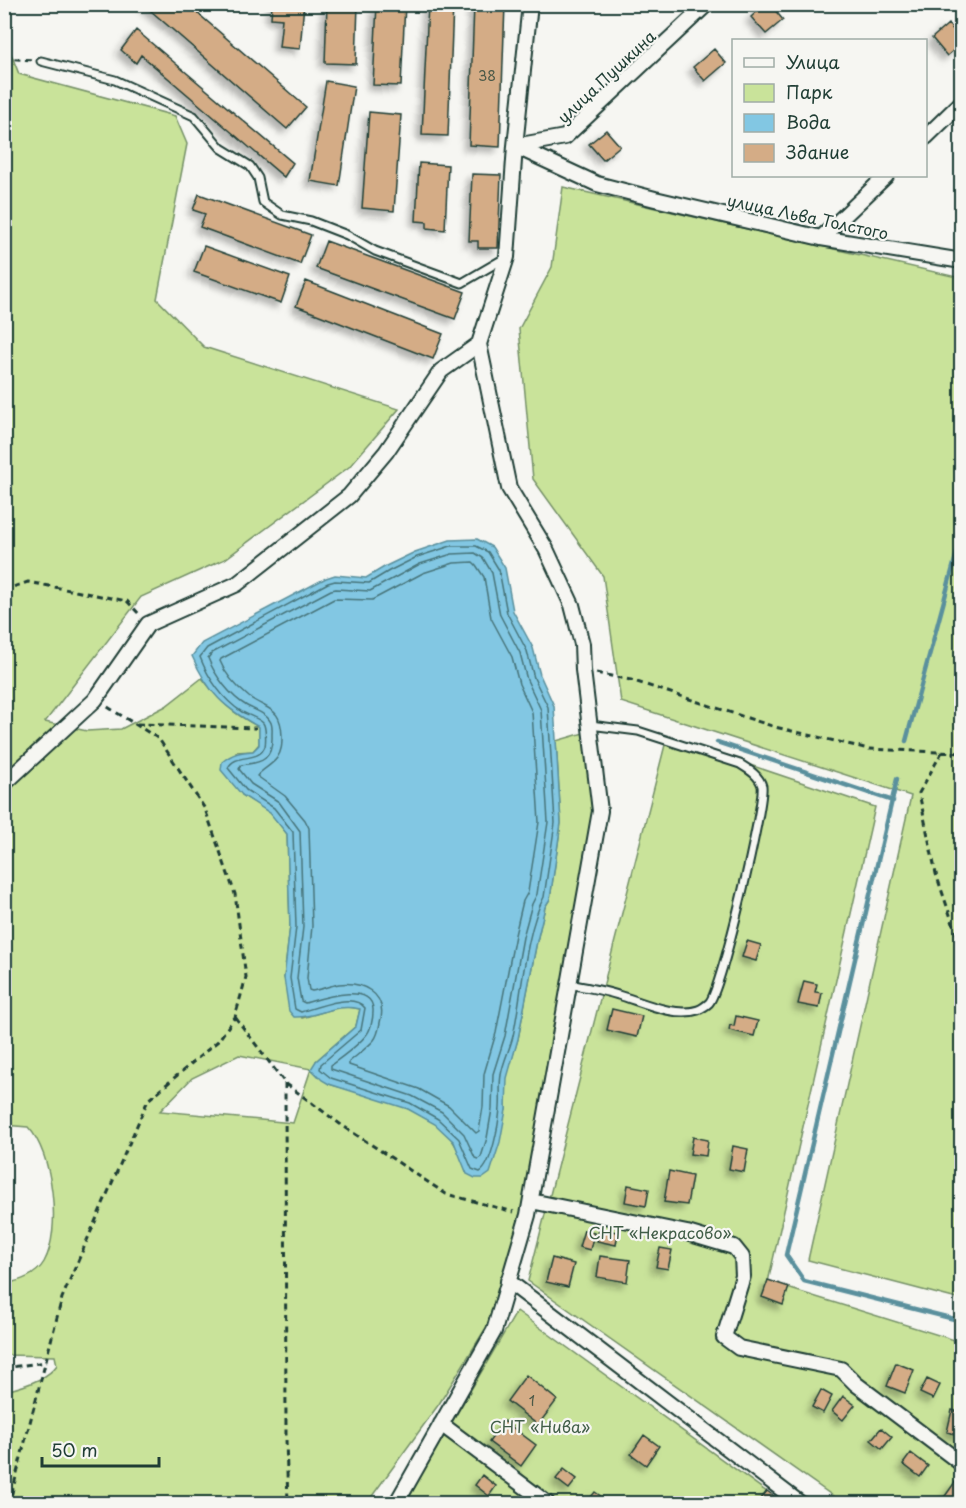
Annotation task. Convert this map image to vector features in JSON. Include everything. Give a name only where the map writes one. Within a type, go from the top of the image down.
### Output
[{"type":"street","points":[[396,1503],[494,1331],[529,1208],[600,811],[582,644],[572,604],[546,549],[508,488],[479,344],[507,257],[515,146],[530,4]]},
{"type":"street","name":"улица Пушкина","points":[[515,146],[565,137],[707,4]]},
{"type":"street","points":[[927,136],[962,102]]},
{"type":"street","name":"улица Льва Толстого","points":[[515,146],[597,184],[821,238],[962,261]]},
{"type":"street","points":[[821,238],[885,177]]},
{"type":"street","points":[[4,784],[95,700],[148,624],[237,584],[349,496],[386,452],[441,371],[479,344]]},
{"type":"street","points":[[529,1208],[687,1233],[734,1247],[742,1257],[743,1276],[724,1336],[739,1348],[841,1369],[856,1384],[962,1464]]},
{"type":"street","points":[[508,1281],[801,1503]]},
{"type":"street","points":[[441,1424],[548,1503]]},
{"type":"lane","points":[[41,61],[116,80],[194,116],[221,148],[250,166],[258,178],[263,202],[282,215],[311,221],[347,235],[375,251],[462,284],[507,257]]},
{"type":"lane","points":[[569,984],[615,994],[668,1010],[687,1012],[698,1010],[710,1003],[717,988],[740,901],[761,805],[762,785],[753,772],[740,764],[638,731],[590,725]]},
{"type":"path","points":[[4,58],[41,61]]},
{"type":"path","points":[[4,590],[28,582],[127,601],[148,624]]},
{"type":"path","points":[[583,670],[631,680],[775,727],[868,749],[962,753]]},
{"type":"path","points":[[9,1503],[62,1298],[148,1100],[218,1041],[235,1017],[246,977],[235,894],[205,809],[159,739],[95,700]]},
{"type":"path","points":[[135,724],[255,728]]},
{"type":"path","points":[[942,752],[919,793],[936,874],[962,950]]},
{"type":"path","points":[[235,1017],[285,1083],[340,1124],[446,1194],[529,1208]]},
{"type":"path","points":[[285,1083],[288,1503]]},
{"type":"path","points":[[4,1368],[45,1362]]},
{"type":"green space","points":[[4,36],[19,74],[175,116],[187,144],[157,299],[204,347],[399,409],[349,467],[225,559],[141,597],[45,722],[87,731],[121,729],[166,706],[202,678],[227,706],[259,727],[259,744],[253,751],[236,752],[242,795],[270,812],[287,834],[290,926],[284,978],[302,1018],[343,1006],[360,1009],[356,1026],[316,1061],[329,1084],[398,1104],[431,1121],[454,1143],[467,1173],[506,1110],[506,1078],[518,1039],[545,907],[550,899],[561,823],[556,741],[594,730],[596,830],[525,1194],[492,1318],[439,1404],[367,1503],[5,1503],[5,1391],[41,1379],[57,1365],[55,1356],[4,1355],[5,1284],[32,1274],[41,1267],[50,1248],[53,1212],[49,1173],[37,1139],[28,1127],[4,1125]],"holes":[[[239,1055],[311,1069],[293,1123],[160,1111],[192,1078]]]},
{"type":"green space","points":[[563,187],[961,278],[961,1300],[808,1260],[911,796],[621,702],[603,576],[533,479],[519,329],[552,267]]},
{"type":"green space","name":"СНТ «Некрасово»","points":[[667,737],[875,807],[768,1282],[961,1342],[961,1503],[843,1503],[528,1281]]},
{"type":"green space","name":"СНТ «Нива»","points":[[517,1311],[782,1503],[404,1504]]},
{"type":"water","points":[[477,539],[492,547],[505,568],[513,611],[533,648],[540,675],[554,706],[561,823],[550,899],[545,907],[518,1039],[507,1078],[506,1110],[500,1142],[490,1173],[483,1178],[475,1178],[467,1174],[454,1142],[435,1124],[408,1109],[329,1084],[311,1069],[316,1061],[356,1026],[360,1009],[333,1009],[303,1017],[294,1017],[289,1011],[284,978],[290,926],[287,834],[270,813],[242,795],[221,770],[222,762],[226,759],[253,751],[259,745],[259,727],[226,706],[218,698],[192,656],[202,643],[326,578],[335,575],[366,578],[415,552],[450,540]]},
{"type":"building","points":[[143,4],[187,4],[306,107],[287,129]]},
{"type":"building","points":[[272,4],[304,4],[300,49],[279,47],[282,19],[271,18]]},
{"type":"building","points":[[327,4],[358,4],[356,64],[325,63]]},
{"type":"building","points":[[377,4],[405,4],[401,86],[373,85]]},
{"type":"building","points":[[428,4],[453,4],[448,136],[422,135]]},
{"type":"building","points":[[474,4],[505,4],[500,147],[469,145]]},
{"type":"building","points":[[765,4],[770,4],[783,20],[766,34],[751,17]]},
{"type":"building","points":[[948,24],[962,39],[962,43],[947,56],[932,38]]},
{"type":"building","points":[[136,30],[293,163],[284,177],[141,55],[136,63],[121,50]]},
{"type":"building","points":[[714,49],[726,63],[705,81],[693,67]]},
{"type":"building","points":[[326,81],[354,86],[339,186],[310,181]]},
{"type":"building","points":[[369,112],[401,115],[394,211],[362,208]]},
{"type":"building","points":[[606,130],[620,146],[603,160],[589,144]]},
{"type":"building","points":[[419,163],[448,165],[445,230],[427,228],[427,222],[416,221]]},
{"type":"building","points":[[472,174],[501,175],[498,248],[478,248],[478,241],[469,241]]},
{"type":"building","points":[[199,194],[311,235],[300,264],[200,227],[205,214],[193,210]]},
{"type":"building","points":[[326,241],[465,292],[455,319],[316,268]]},
{"type":"building","points":[[204,246],[290,277],[281,303],[194,272]]},
{"type":"building","points":[[306,281],[443,334],[433,359],[296,306]]},
{"type":"building","points":[[747,941],[761,945],[756,961],[742,957]]},
{"type":"building","points":[[804,981],[817,984],[815,992],[822,993],[819,1008],[798,1004]]},
{"type":"building","points":[[612,1009],[642,1016],[637,1037],[607,1030]]},
{"type":"building","points":[[736,1016],[758,1021],[754,1036],[729,1030],[730,1025],[734,1026]]},
{"type":"building","points":[[693,1137],[708,1140],[706,1156],[690,1154]]},
{"type":"building","points":[[733,1146],[748,1149],[744,1172],[729,1169]]},
{"type":"building","points":[[669,1171],[692,1176],[687,1205],[664,1202]]},
{"type":"building","points":[[628,1185],[649,1189],[646,1206],[625,1202]]},
{"type":"building","points":[[599,1229],[618,1232],[616,1245],[597,1241]]},
{"type":"building","points":[[584,1230],[594,1233],[590,1250],[579,1247]]},
{"type":"building","points":[[660,1248],[672,1250],[668,1269],[656,1267]]},
{"type":"building","points":[[600,1256],[630,1260],[627,1282],[597,1277]]},
{"type":"building","points":[[552,1258],[574,1264],[568,1287],[546,1282]]},
{"type":"building","points":[[768,1280],[789,1287],[783,1305],[762,1297]]},
{"type":"building","points":[[896,1363],[914,1370],[905,1393],[887,1386]]},
{"type":"building","points":[[526,1375],[557,1400],[538,1425],[507,1401]]},
{"type":"building","points":[[927,1379],[940,1385],[933,1399],[920,1393]]},
{"type":"building","points":[[821,1390],[832,1396],[823,1413],[812,1407]]},
{"type":"building","points":[[843,1396],[855,1405],[843,1420],[832,1411]]},
{"type":"building","points":[[952,1410],[962,1413],[962,1436],[947,1432]]},
{"type":"building","points":[[504,1421],[536,1445],[521,1466],[489,1442]]},
{"type":"building","points":[[881,1428],[892,1437],[882,1449],[871,1440]]},
{"type":"building","points":[[644,1435],[659,1446],[646,1465],[631,1454]]},
{"type":"building","points":[[911,1453],[928,1466],[920,1477],[903,1464]]},
{"type":"building","points":[[564,1469],[577,1479],[569,1489],[556,1479]]},
{"type":"building","points":[[482,1475],[496,1486],[489,1496],[475,1485]]},
{"type":"building","points":[[955,1482],[962,1486],[962,1498],[957,1504],[948,1504],[943,1499]]},
{"type":"building","points":[[767,1491],[785,1504],[757,1504]]},
{"type":"building","points":[[595,1492],[609,1502],[608,1504],[587,1502]]},
{"type":"waterway","points":[[906,741],[962,534]]},
{"type":"waterway","points":[[717,742],[893,801]]},
{"type":"waterway","points":[[897,779],[786,1255],[804,1281],[962,1321]]}]
